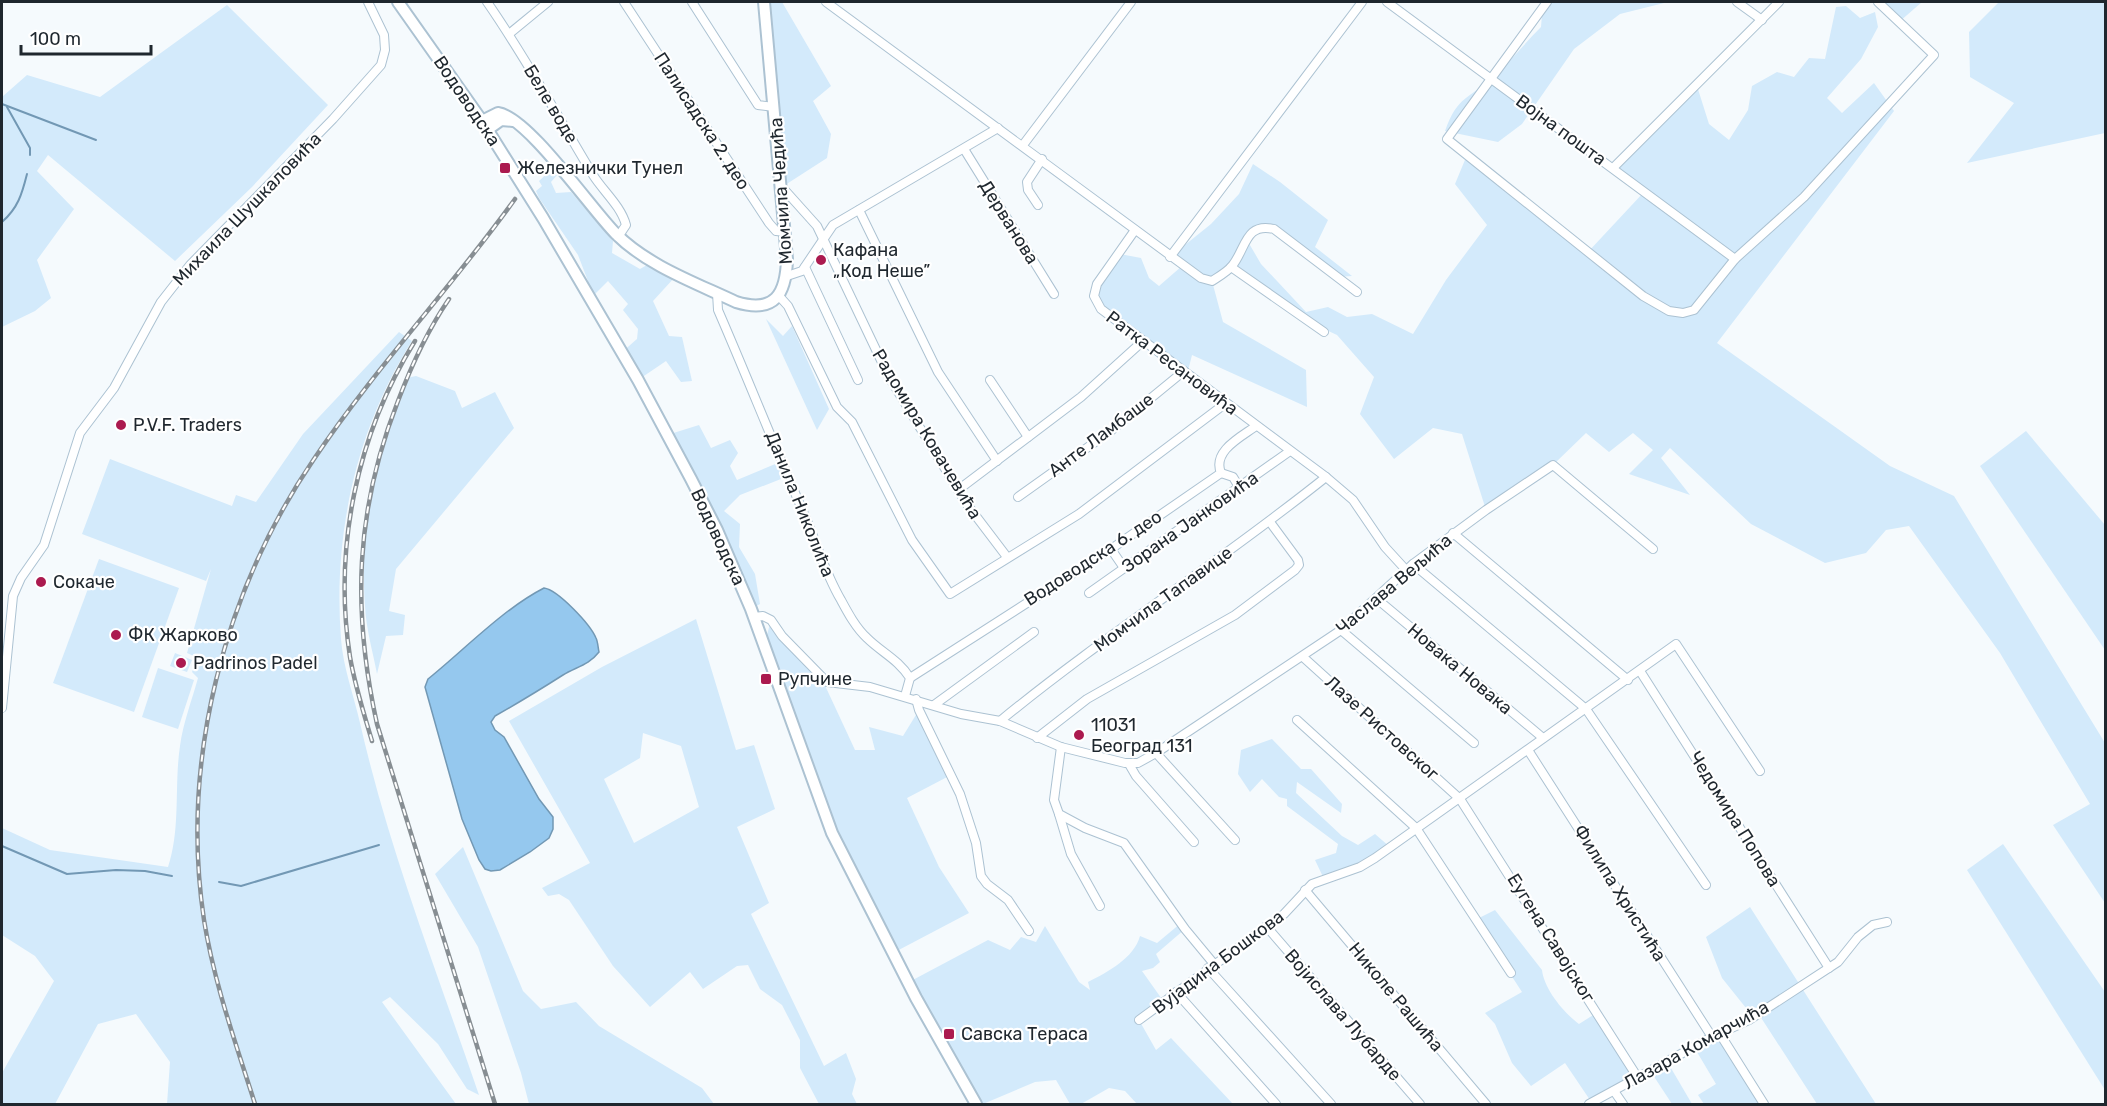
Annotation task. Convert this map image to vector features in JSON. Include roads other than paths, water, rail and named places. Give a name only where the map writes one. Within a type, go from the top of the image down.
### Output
[{"type":"main road","name":"Водоводска","points":[[398,2],[484,125],[543,218],[638,380],[717,530],[754,617],[832,833],[916,998],[976,1104]]},
{"type":"main road","name":"Момчила Чедића","points":[[764,2],[786,232],[787,276],[779,296]]},
{"type":"main road","points":[[484,125],[498,113],[510,117],[618,237],[644,257],[717,293],[752,306],[769,303],[779,296]]},
{"type":"street","name":"Михаила Шушкаловића","points":[[2,708],[13,596],[21,578],[44,545],[84,426],[114,388],[161,302],[175,284],[377,70],[385,51],[384,35],[368,2]]},
{"type":"street","points":[[509,34],[548,2]]},
{"type":"street","name":"Палисадска 2. део","points":[[624,2],[769,223],[776,231],[786,232]]},
{"type":"street","points":[[692,2],[758,105],[774,106]]},
{"type":"street","points":[[826,2],[1201,278],[1212,281],[1231,267],[1246,240],[1262,226],[1274,229],[1357,292]]},
{"type":"street","points":[[1023,145],[1131,2]]},
{"type":"street","points":[[1170,257],[1362,2]]},
{"type":"street","name":"Војна пошта","points":[[1387,2],[1735,259]]},
{"type":"street","points":[[1547,2],[1447,140],[1643,296],[1669,311],[1683,314],[1694,310],[1735,259],[1804,197],[1934,55],[1878,2]]},
{"type":"street","points":[[1737,2],[1762,20]]},
{"type":"street","points":[[1613,168],[1779,2]]},
{"type":"street","name":"Беле воде","points":[[492,3],[595,178],[625,221],[624,228],[618,237]]},
{"type":"street","points":[[787,276],[798,274],[805,267],[833,225],[998,128]]},
{"type":"street","name":"Дерванова","points":[[964,149],[1054,294]]},
{"type":"street","points":[[1038,205],[1028,190],[1027,182],[1042,159]]},
{"type":"street","name":"Радомира Ковачевића","points":[[782,187],[812,219],[889,377],[958,490],[1007,557]]},
{"type":"street","points":[[860,210],[938,372],[997,461]]},
{"type":"street","name":"Ратка Ресановића","points":[[1135,230],[1097,284],[1094,296],[1101,309],[1326,477],[1353,500],[1385,547],[1586,709],[1706,885]]},
{"type":"street","points":[[805,267],[858,380]]},
{"type":"street","points":[[1231,267],[1324,332]]},
{"type":"street","name":"Данила Николића","points":[[717,293],[718,310],[761,408],[786,477],[807,519],[830,579],[866,637],[903,667],[910,678]]},
{"type":"street","points":[[779,296],[788,306],[837,407],[847,416],[912,540],[950,594],[1079,514],[1226,403]]},
{"type":"street","points":[[958,490],[1081,397],[1143,340]]},
{"type":"street","name":"Анте Ламбаше","points":[[1018,497],[1112,430],[1184,371]]},
{"type":"street","points":[[990,380],[1028,437]]},
{"type":"street","points":[[1239,487],[1233,477],[1221,473],[1220,463],[1226,449],[1256,426]]},
{"type":"street","name":"Зорана Јанковића","points":[[1089,593],[1290,451]]},
{"type":"street","name":"Часлава Вељића","points":[[1130,764],[1156,753],[1303,657],[1341,630],[1409,567],[1453,533],[1553,465],[1653,549]]},
{"type":"street","name":"Водоводска 6. део","points":[[910,678],[1111,549],[1221,473]]},
{"type":"street","name":"Момчила Тапавице","points":[[1000,721],[1062,672],[1270,522],[1326,477]]},
{"type":"street","points":[[1037,738],[1087,699],[1235,615],[1295,570],[1299,565],[1298,560],[1270,522]]},
{"type":"street","points":[[1453,533],[1628,680]]},
{"type":"street","points":[[1111,549],[1124,568]]},
{"type":"street","name":"Новака Новака","points":[[1377,599],[1543,738]]},
{"type":"street","points":[[754,617],[763,616],[771,620],[782,636],[827,682],[870,687],[1000,721],[1060,747],[1130,764],[1136,776],[1194,842]]},
{"type":"street","points":[[1341,630],[1474,743]]},
{"type":"street","points":[[934,705],[1034,632]]},
{"type":"street","name":"Вујадина Бошкова","points":[[1139,1020],[1284,914],[1305,890],[1318,881],[1360,867],[1460,799],[1676,644],[1760,771]]},
{"type":"street","name":"Лазе Ристовског","points":[[1303,657],[1460,799]]},
{"type":"street","name":"Чедомира Попова","points":[[1640,671],[1829,968]]},
{"type":"street","points":[[905,696],[910,678]]},
{"type":"street","points":[[916,699],[919,710],[960,794],[976,843],[981,876],[987,884],[1008,900],[1029,931]]},
{"type":"street","points":[[1297,720],[1416,828],[1511,973]]},
{"type":"street","points":[[1060,747],[1054,800],[1071,854],[1100,906]]},
{"type":"street","name":"Филипа Христића","points":[[1528,750],[1712,1037]]},
{"type":"street","points":[[1156,753],[1235,840]]},
{"type":"street","name":"Еугена Савојског","points":[[1460,799],[1638,1078]]},
{"type":"street","points":[[1059,814],[1085,828],[1124,843],[1211,966],[1330,1104]]},
{"type":"street","name":"Николе Рашића","points":[[1305,890],[1486,1104]]},
{"type":"street","name":"Лазара Комарчића","points":[[1589,1104],[1712,1037],[1749,1020],[1829,968],[1873,925],[1887,922]]},
{"type":"street","name":"Војислава Лубарде","points":[[1266,926],[1420,1104]]},
{"type":"street","points":[[1176,992],[1276,1104]]},
{"type":"street","points":[[1720,1034],[1764,1104]]},
{"type":"street","points":[[1614,1090],[1623,1104]]},
{"type":"water","points":[[544,588],[565,601],[581,617],[593,632],[599,652],[587,663],[495,716],[491,722],[495,730],[504,737],[539,799],[553,817],[553,829],[549,838],[530,852],[500,870],[491,871],[485,869],[479,860],[462,819],[425,687],[428,679],[484,630]]},
{"type":"waterway","points":[[2,104],[96,140]]},
{"type":"waterway","points":[[7,107],[30,148],[30,155]]},
{"type":"waterway","points":[[2,222],[19,200],[27,174]]},
{"type":"waterway","points":[[219,882],[241,886],[379,845]]},
{"type":"waterway","points":[[2,846],[67,874],[116,870],[145,871],[172,876]]},
{"type":"railway","points":[[255,1104],[226,1013],[208,944],[198,860],[198,799],[205,739],[216,679],[233,621],[255,564],[282,510],[314,459],[362,392],[515,199]]},
{"type":"railway","points":[[449,299],[414,361],[384,442],[373,482],[366,521],[361,601],[369,682],[377,724],[495,1104]]},
{"type":"railway","points":[[372,741],[350,657],[345,575],[348,534],[354,493],[364,453],[378,414],[415,341]]},
{"type":"place","name":"Железнички Тунел","points":[[505,168]]},
{"type":"place","name":"Кафана „Код Неше”","points":[[821,260]]},
{"type":"place","name":"P.V.F. Traders","points":[[121,425]]},
{"type":"place","name":"Сокаче","points":[[41,582]]},
{"type":"place","name":"ФК Жарково","points":[[116,635]]},
{"type":"place","name":"Padrinos Padel","points":[[181,663]]},
{"type":"place","name":"Рупчине","points":[[766,679]]},
{"type":"place","name":"11031 Београд 131","points":[[1079,735]]},
{"type":"place","name":"Савска Тераса","points":[[949,1034]]}]
